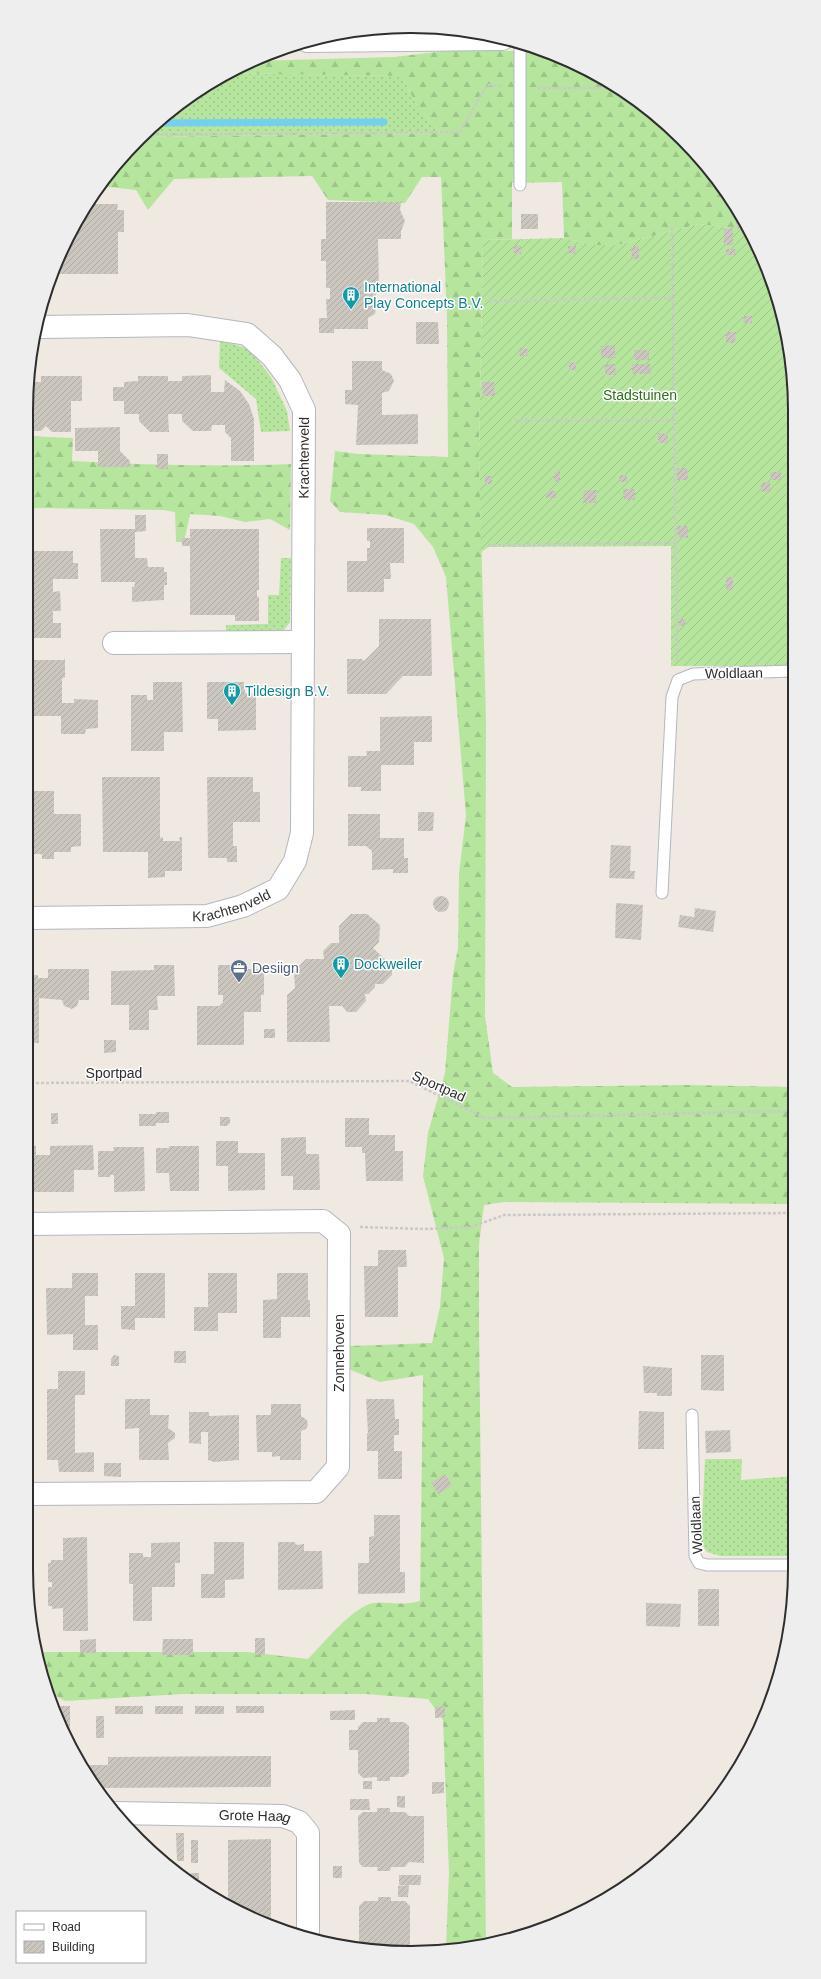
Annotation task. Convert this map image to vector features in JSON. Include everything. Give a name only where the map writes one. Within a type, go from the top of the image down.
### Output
[{"type":"street","points":[[334,41],[479,39]]},
{"type":"street","name":"Krachtenveld","points":[[33,918],[207,916],[243,906],[278,890],[294,861],[302,833],[304,410],[290,380],[272,356],[247,334],[188,325],[43,327]]},
{"type":"street","points":[[114,643],[303,642]]},
{"type":"street","points":[[33,1224],[323,1221],[340,1234]]},
{"type":"street","name":"Zonnehoven","points":[[33,1494],[316,1492],[338,1467],[340,1234]]},
{"type":"street","name":"Grote Haag","points":[[124,1813],[283,1816],[299,1822],[308,1833],[308,1932]]},
{"type":"lane","points":[[520,50],[520,184]]},
{"type":"lane","name":"Woldlaan","points":[[678,680],[693,674],[788,671]]},
{"type":"lane","points":[[662,893],[672,698],[678,680]]},
{"type":"lane","name":"Woldlaan","points":[[692,1414],[695,1556],[699,1563],[707,1566],[788,1565]]},
{"type":"path","points":[[154,135],[460,132],[487,85],[520,88],[605,88]]},
{"type":"path","points":[[672,228],[678,680]]},
{"type":"path","points":[[489,301],[673,298]]},
{"type":"path","points":[[515,420],[674,420]]},
{"type":"path","points":[[488,545],[676,543]]},
{"type":"path","name":"Sportpad","points":[[33,1083],[409,1081],[485,1118],[788,1111]]},
{"type":"path","points":[[340,1234],[354,1227],[425,1229],[471,1227],[504,1215],[788,1213]]},
{"type":"green space","points":[[444,51],[525,51],[577,72],[620,97],[640,111],[677,144],[710,181],[738,224],[731,228],[699,224],[618,245],[593,245],[564,238],[562,182],[512,183],[512,239],[483,240],[479,453],[486,720],[485,1016],[493,1073],[512,1087],[688,1085],[788,1087],[788,1204],[504,1202],[484,1205],[479,1244],[479,1320],[486,1939],[446,1944],[449,1873],[443,1720],[428,1699],[366,1694],[183,1694],[65,1701],[55,1695],[43,1652],[247,1652],[308,1659],[348,1618],[366,1605],[374,1603],[403,1604],[420,1601],[423,1375],[380,1382],[346,1368],[350,1346],[432,1343],[440,1307],[444,1258],[423,1176],[428,1133],[445,1073],[453,974],[458,948],[459,874],[466,815],[446,577],[433,547],[414,524],[386,515],[340,512],[330,501],[335,451],[358,454],[448,457],[447,316],[441,177],[422,177],[405,203],[328,200],[312,176],[174,179],[148,210],[136,190],[107,187],[127,162],[152,137],[440,133],[416,104],[402,76],[242,73],[270,61],[394,57]]},
{"type":"green space","points":[[242,73],[402,76],[416,104],[440,133],[152,137],[181,111],[201,97]]},
{"type":"green space","name":"Stadstuinen","points":[[699,224],[731,228],[738,224],[759,266],[775,313],[785,361],[788,410],[788,666],[671,666],[671,546],[489,547],[481,552],[479,453],[483,240],[564,238],[593,245],[618,245]]},
{"type":"green space","points":[[220,340],[249,349],[271,377],[287,411],[290,431],[261,432],[256,399],[219,368]]},
{"type":"green space","points":[[33,436],[73,438],[72,461],[182,465],[291,464],[290,530],[270,519],[245,522],[220,516],[190,514],[184,542],[176,542],[175,512],[163,510],[35,508],[33,511]]},
{"type":"green space","points":[[281,558],[291,558],[290,622],[284,630],[226,633],[226,625],[268,624],[268,595],[279,595]]},
{"type":"green space","points":[[705,1459],[742,1459],[741,1480],[788,1477],[788,1556],[720,1556],[707,1552],[701,1543]]},
{"type":"building","points":[[326,202],[401,202],[400,210],[405,221],[401,231],[401,239],[378,239],[379,288],[376,288],[376,309],[375,314],[368,318],[368,329],[334,329],[334,333],[319,333],[319,318],[327,318],[326,299],[330,299],[330,288],[326,288],[326,261],[321,261],[321,239],[326,239]]},
{"type":"building","points":[[95,204],[118,204],[117,210],[124,210],[124,232],[118,232],[118,274],[59,274],[72,244]]},
{"type":"building","points":[[521,214],[538,214],[538,229],[521,229]]},
{"type":"building","points":[[736,220],[740,228],[737,228]]},
{"type":"building","points":[[733,228],[733,245],[724,245],[724,229]]},
{"type":"building","points":[[514,245],[521,246],[521,254],[513,253]]},
{"type":"building","points":[[568,246],[576,246],[575,254],[568,253]]},
{"type":"building","points":[[639,246],[639,259],[632,259],[631,247]]},
{"type":"building","points":[[726,249],[735,249],[736,255],[726,255]]},
{"type":"building","points":[[743,316],[752,316],[752,323],[744,323]]},
{"type":"building","points":[[416,322],[438,322],[439,344],[416,344]]},
{"type":"building","points":[[726,332],[736,332],[735,343],[726,343]]},
{"type":"building","points":[[615,345],[615,358],[601,358],[601,346]]},
{"type":"building","points":[[520,348],[528,349],[527,356],[519,356]]},
{"type":"building","points":[[634,350],[649,350],[649,360],[634,360]]},
{"type":"building","points":[[352,361],[382,361],[382,370],[391,374],[394,381],[389,391],[382,393],[382,415],[418,414],[418,444],[356,445],[358,405],[345,404],[345,390],[352,390]]},
{"type":"building","points":[[569,362],[576,363],[576,370],[569,370]]},
{"type":"building","points":[[605,364],[615,364],[616,375],[605,375]]},
{"type":"building","points":[[632,364],[650,364],[651,374],[632,374]]},
{"type":"building","points":[[211,375],[211,392],[224,392],[225,380],[240,391],[249,404],[254,419],[254,461],[231,461],[231,438],[225,432],[225,425],[212,425],[211,431],[193,431],[182,421],[182,414],[168,414],[169,432],[150,432],[139,421],[139,414],[124,414],[124,401],[113,401],[113,387],[124,387],[124,382],[138,381],[138,376],[168,376],[168,381],[182,381],[182,376]]},
{"type":"building","points":[[41,376],[82,376],[82,401],[71,401],[71,432],[52,432],[46,426],[41,431],[33,431],[34,382],[41,382]]},
{"type":"building","points":[[482,382],[494,382],[495,396],[483,396]]},
{"type":"building","points":[[120,427],[120,451],[130,461],[130,467],[98,467],[98,451],[75,451],[75,428]]},
{"type":"building","points":[[658,433],[668,434],[667,443],[658,443]]},
{"type":"building","points":[[157,454],[168,454],[168,469],[157,469]]},
{"type":"building","points":[[678,468],[687,468],[688,480],[677,480]]},
{"type":"building","points":[[554,472],[560,472],[560,482],[554,481]]},
{"type":"building","points":[[770,472],[781,472],[781,480],[771,480]]},
{"type":"building","points":[[619,475],[627,475],[627,482],[620,482]]},
{"type":"building","points":[[485,476],[492,476],[492,484],[485,484]]},
{"type":"building","points":[[770,482],[771,491],[761,492],[761,483]]},
{"type":"building","points":[[623,489],[635,489],[635,500],[624,500]]},
{"type":"building","points":[[584,490],[597,490],[596,503],[583,503]]},
{"type":"building","points":[[547,491],[556,491],[556,498],[546,498]]},
{"type":"building","points":[[135,515],[146,515],[146,531],[135,532],[135,558],[147,558],[148,567],[164,567],[164,572],[167,572],[167,585],[164,585],[164,600],[132,602],[132,587],[134,587],[135,582],[101,582],[100,529],[135,529]]},
{"type":"building","points":[[677,526],[688,526],[688,538],[678,537]]},
{"type":"building","points":[[367,528],[404,528],[404,563],[390,563],[391,579],[384,579],[384,592],[347,592],[347,561],[367,561],[367,548],[370,548],[370,541],[367,541]]},
{"type":"building","points":[[190,529],[259,529],[259,590],[257,590],[257,597],[259,597],[259,621],[235,621],[235,615],[190,615],[190,546],[182,546],[182,538],[190,538]]},
{"type":"building","points":[[33,551],[73,551],[73,563],[78,563],[78,579],[53,579],[53,592],[60,591],[61,611],[53,611],[53,623],[61,623],[61,638],[33,638]]},
{"type":"building","points":[[726,577],[733,577],[733,590],[726,590]]},
{"type":"building","points":[[379,619],[431,619],[432,676],[403,676],[386,694],[347,694],[347,659],[362,659],[364,661],[379,646]]},
{"type":"building","points":[[679,619],[686,619],[685,626],[679,626]]},
{"type":"building","points":[[65,657],[65,678],[62,678],[62,703],[74,703],[74,699],[98,700],[98,728],[86,729],[85,734],[61,734],[61,716],[33,716],[33,660],[64,660]]},
{"type":"building","points":[[153,682],[182,682],[183,732],[164,732],[164,751],[131,751],[131,695],[147,695],[147,700],[153,700]]},
{"type":"building","name":"Tildesign B.V.","points":[[207,682],[244,682],[245,693],[256,693],[256,730],[218,731],[218,719],[207,719]]},
{"type":"building","points":[[432,716],[432,742],[414,742],[414,765],[381,765],[381,791],[361,791],[361,787],[348,787],[348,756],[367,756],[366,751],[380,751],[380,717]]},
{"type":"building","points":[[102,777],[160,777],[160,838],[163,837],[163,841],[180,841],[179,837],[182,837],[182,871],[165,871],[165,877],[148,878],[148,852],[103,852]]},
{"type":"building","points":[[207,777],[253,777],[253,792],[260,792],[260,822],[233,822],[233,846],[237,846],[237,862],[227,862],[227,858],[208,858]]},
{"type":"building","points":[[33,791],[54,791],[54,814],[81,814],[81,846],[71,847],[71,852],[54,852],[54,859],[42,859],[42,854],[33,854]]},
{"type":"building","points":[[418,812],[434,812],[433,831],[418,831]]},
{"type":"building","points":[[348,814],[380,814],[380,838],[404,838],[404,858],[408,858],[408,873],[393,873],[393,869],[372,870],[372,851],[366,846],[348,846]]},
{"type":"building","points":[[611,845],[631,846],[630,871],[635,871],[634,879],[609,878]]},
{"type":"building","points":[[441,896],[447,898],[449,904],[447,910],[441,912],[435,910],[433,904],[435,898]]},
{"type":"building","points":[[616,903],[643,905],[641,940],[615,938]]},
{"type":"building","points":[[695,908],[716,911],[713,932],[678,927],[680,915],[694,917]]},
{"type":"building","name":"Dockweiler","points":[[351,914],[367,914],[380,925],[379,942],[373,948],[392,966],[392,975],[383,984],[375,984],[375,987],[368,994],[365,994],[366,1001],[356,1012],[347,1012],[342,1006],[329,1006],[330,1042],[287,1042],[287,995],[295,988],[294,971],[306,959],[324,959],[323,951],[331,943],[339,943],[339,926]]},
{"type":"building","points":[[154,965],[174,965],[175,996],[157,996],[158,1010],[149,1010],[149,1030],[129,1030],[129,1005],[111,1005],[111,971],[154,970]]},
{"type":"building","points":[[218,965],[244,965],[244,969],[264,969],[264,995],[261,995],[261,1012],[244,1012],[244,1045],[197,1045],[197,1006],[219,1006],[223,1002],[223,995],[218,995]]},
{"type":"building","points":[[48,969],[89,969],[89,1000],[79,1000],[77,1006],[72,1009],[64,1006],[62,1000],[39,998],[39,1043],[33,1043],[33,975],[38,975],[38,978],[48,978]]},
{"type":"building","points":[[264,1029],[275,1029],[275,1038],[264,1038]]},
{"type":"building","points":[[104,1040],[116,1040],[116,1052],[104,1053]]},
{"type":"building","points":[[156,1112],[169,1112],[169,1123],[156,1123],[156,1126],[139,1126],[139,1114],[156,1114]]},
{"type":"building","points":[[51,1113],[58,1113],[58,1124],[51,1124]]},
{"type":"building","points":[[220,1117],[230,1117],[230,1123],[227,1126],[220,1126]]},
{"type":"building","points":[[345,1118],[369,1118],[369,1135],[395,1135],[395,1151],[403,1151],[403,1181],[366,1181],[365,1153],[362,1153],[362,1147],[345,1147]]},
{"type":"building","points":[[306,1137],[306,1154],[319,1154],[320,1190],[293,1190],[293,1176],[281,1176],[281,1138]]},
{"type":"building","points":[[216,1141],[238,1141],[238,1153],[265,1153],[265,1190],[228,1191],[228,1166],[216,1166]]},
{"type":"building","points":[[93,1145],[94,1170],[74,1170],[74,1192],[33,1192],[33,1146],[36,1146],[36,1155],[50,1155],[50,1146]]},
{"type":"building","points":[[169,1146],[199,1146],[199,1191],[170,1191],[169,1173],[156,1173],[156,1148],[169,1148]]},
{"type":"building","points":[[113,1147],[144,1147],[145,1191],[114,1192],[114,1175],[110,1175],[110,1177],[98,1177],[98,1151],[114,1151]]},
{"type":"building","points":[[378,1250],[406,1250],[407,1267],[398,1267],[398,1317],[365,1317],[364,1266],[378,1266]]},
{"type":"building","points":[[72,1273],[98,1273],[98,1296],[85,1296],[85,1325],[98,1325],[98,1350],[73,1350],[73,1334],[47,1335],[46,1288],[72,1288]]},
{"type":"building","points":[[135,1273],[165,1273],[165,1318],[135,1318],[135,1330],[121,1329],[121,1306],[135,1306]]},
{"type":"building","points":[[208,1273],[237,1273],[237,1313],[218,1313],[218,1331],[194,1331],[194,1307],[208,1307]]},
{"type":"building","points":[[277,1273],[308,1273],[308,1300],[310,1300],[310,1317],[281,1317],[281,1338],[263,1338],[263,1300],[277,1299]]},
{"type":"building","points":[[174,1351],[186,1351],[186,1363],[174,1363]]},
{"type":"building","points":[[114,1355],[119,1356],[119,1366],[111,1366],[111,1359]]},
{"type":"building","points":[[701,1355],[724,1355],[724,1391],[701,1390]]},
{"type":"building","points":[[643,1366],[672,1368],[672,1396],[657,1396],[657,1393],[644,1393]]},
{"type":"building","points":[[58,1371],[85,1371],[85,1395],[75,1395],[75,1453],[94,1452],[94,1472],[59,1472],[58,1460],[47,1460],[47,1389],[58,1389]]},
{"type":"building","points":[[125,1399],[150,1399],[150,1415],[169,1415],[168,1428],[175,1433],[175,1438],[168,1443],[169,1460],[139,1460],[139,1428],[125,1429]]},
{"type":"building","points":[[366,1399],[394,1399],[395,1419],[399,1419],[399,1435],[394,1435],[394,1451],[402,1451],[402,1479],[378,1479],[378,1451],[367,1451],[368,1433]]},
{"type":"building","points":[[271,1404],[301,1404],[301,1416],[307,1420],[308,1425],[306,1429],[301,1431],[301,1460],[280,1460],[280,1456],[272,1457],[272,1452],[257,1452],[256,1415],[271,1415]]},
{"type":"building","points":[[639,1411],[664,1412],[664,1449],[638,1449]]},
{"type":"building","points":[[189,1412],[209,1412],[209,1416],[239,1415],[239,1460],[214,1462],[208,1460],[208,1432],[201,1432],[201,1444],[189,1443]]},
{"type":"building","points":[[730,1430],[731,1452],[706,1453],[705,1431]]},
{"type":"building","points":[[104,1463],[121,1463],[121,1477],[104,1476]]},
{"type":"building","points":[[445,1474],[452,1485],[438,1494],[431,1483]]},
{"type":"building","points":[[374,1515],[400,1515],[400,1572],[405,1572],[405,1593],[358,1594],[358,1563],[369,1563],[369,1537],[374,1536]]},
{"type":"building","points":[[87,1537],[88,1631],[63,1631],[63,1608],[52,1609],[52,1606],[48,1606],[48,1587],[52,1587],[52,1582],[48,1582],[48,1563],[51,1563],[51,1560],[63,1560],[63,1538]]},
{"type":"building","points":[[180,1542],[180,1563],[175,1563],[175,1587],[152,1587],[152,1621],[133,1621],[133,1584],[129,1584],[129,1553],[143,1553],[143,1557],[151,1557],[151,1543]]},
{"type":"building","points":[[214,1542],[244,1542],[244,1579],[225,1580],[225,1598],[201,1598],[201,1574],[214,1574]]},
{"type":"building","points":[[278,1542],[294,1542],[297,1545],[304,1544],[304,1551],[322,1551],[323,1589],[278,1590]]},
{"type":"building","points":[[698,1589],[719,1589],[719,1626],[698,1626]]},
{"type":"building","points":[[646,1603],[681,1604],[680,1627],[646,1626]]},
{"type":"building","points":[[255,1638],[265,1638],[265,1655],[255,1655]]},
{"type":"building","points":[[96,1639],[96,1653],[80,1653],[80,1640]]},
{"type":"building","points":[[163,1639],[193,1639],[193,1655],[162,1655]]},
{"type":"building","points":[[59,1706],[70,1706],[70,1731]]},
{"type":"building","points":[[115,1706],[143,1706],[143,1714],[115,1714]]},
{"type":"building","points":[[155,1706],[183,1706],[183,1714],[155,1714]]},
{"type":"building","points":[[195,1706],[224,1706],[224,1714],[195,1714]]},
{"type":"building","points":[[236,1706],[264,1706],[264,1713],[236,1713]]},
{"type":"building","points":[[445,1706],[445,1717],[435,1718],[435,1707]]},
{"type":"building","points":[[355,1710],[355,1720],[330,1720],[330,1711]]},
{"type":"building","points":[[96,1716],[104,1716],[104,1738],[96,1738]]},
{"type":"building","points":[[377,1718],[390,1718],[390,1722],[404,1722],[409,1726],[409,1773],[404,1777],[390,1777],[390,1781],[377,1781],[377,1777],[363,1778],[358,1773],[358,1750],[349,1750],[349,1730],[358,1730],[358,1727],[363,1722],[377,1722]]},
{"type":"building","points":[[271,1756],[271,1787],[104,1788],[89,1765],[108,1765],[108,1757]]},
{"type":"building","points":[[363,1781],[372,1781],[372,1789],[363,1789]]},
{"type":"building","points":[[432,1782],[444,1782],[444,1793],[432,1794]]},
{"type":"building","points":[[397,1796],[405,1796],[405,1808],[397,1807]]},
{"type":"building","points":[[350,1799],[369,1799],[370,1810],[350,1810]]},
{"type":"building","points":[[377,1808],[390,1808],[390,1812],[405,1812],[409,1816],[424,1816],[424,1863],[409,1862],[405,1867],[391,1867],[390,1871],[377,1871],[378,1867],[363,1867],[359,1863],[358,1816],[363,1812],[377,1812]]},
{"type":"building","points":[[176,1833],[184,1833],[184,1861],[177,1861]]},
{"type":"building","points":[[271,1839],[271,1919],[228,1898],[228,1840]]},
{"type":"building","points":[[191,1840],[198,1840],[198,1863],[191,1863]]},
{"type":"building","points":[[333,1866],[342,1866],[342,1878],[333,1878]]},
{"type":"building","points":[[191,1873],[199,1873],[199,1881],[191,1875]]},
{"type":"building","points":[[399,1875],[421,1875],[420,1885],[399,1885]]},
{"type":"building","points":[[409,1885],[408,1897],[398,1897],[398,1886]]},
{"type":"building","points":[[378,1897],[391,1897],[391,1901],[405,1901],[410,1906],[410,1946],[359,1943],[359,1906],[364,1901],[378,1901]]},
{"type":"waterway","points":[[167,123],[384,122]]},
{"type":"place","name":"International Play Concepts B.V.","points":[[351,310]]},
{"type":"place","name":"Tildesign B.V.","points":[[232,706]]},
{"type":"place","name":"Dockweiler","points":[[341,979]]},
{"type":"place","name":"Desiign","points":[[239,983]]}]
